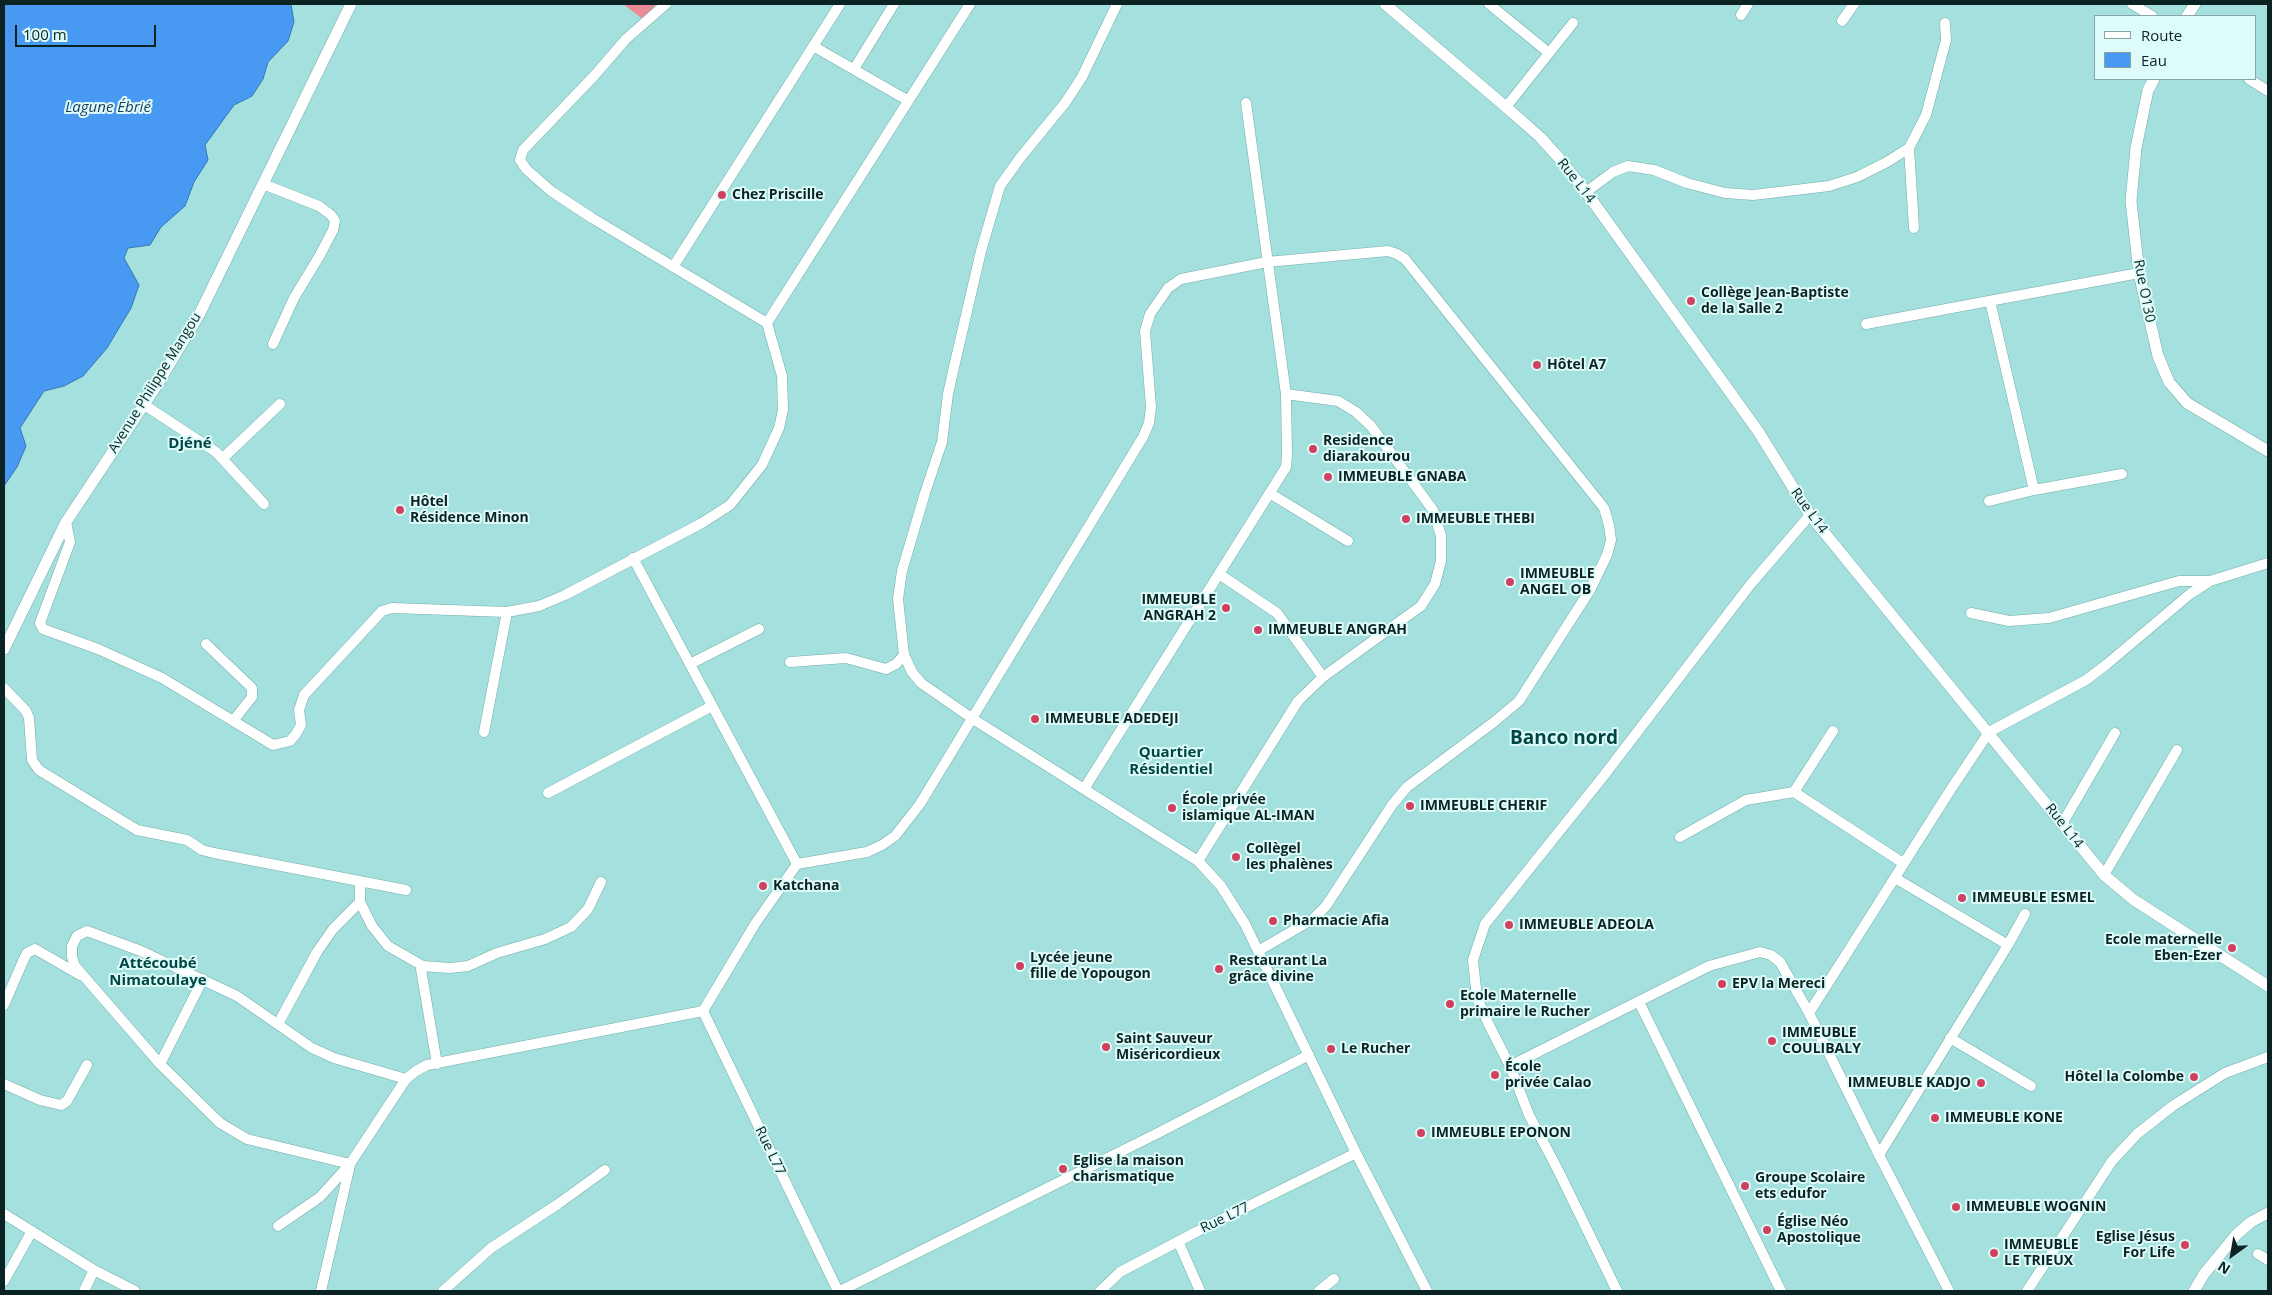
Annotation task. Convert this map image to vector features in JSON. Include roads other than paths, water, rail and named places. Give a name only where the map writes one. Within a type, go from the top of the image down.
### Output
[{"type":"street","name":"Avenue Philippe Mangou","points":[[4,649],[66,522],[198,315],[351,4]]},
{"type":"street","points":[[66,522],[70,542],[40,626],[162,678],[273,745],[290,741],[301,725],[299,710],[304,695],[382,611],[392,608],[507,612],[539,606],[565,595],[702,523],[730,505],[762,465],[780,428],[783,410],[782,376],[767,323],[559,196],[526,169],[520,160],[523,150],[626,39],[666,4]]},
{"type":"street","points":[[673,267],[840,4]]},
{"type":"street","points":[[854,69],[894,4]]},
{"type":"street","points":[[767,323],[907,100],[970,4]]},
{"type":"street","points":[[1117,4],[1082,77],[1066,103],[1020,158],[1000,186],[981,252],[948,394],[942,442],[917,517],[902,571],[898,599],[904,655],[912,672],[921,682],[973,719],[1198,861],[1221,886],[1245,924],[1356,1153],[1427,1291]]},
{"type":"street","name":"Rue L14","points":[[1385,4],[1540,137],[1586,192],[1758,430],[1810,515],[2104,875],[2134,900],[2268,986]]},
{"type":"street","points":[[1489,4],[1549,53]]},
{"type":"street","points":[[1741,16],[1748,4]]},
{"type":"street","points":[[1842,21],[1854,4]]},
{"type":"street","points":[[2132,4],[2150,15]]},
{"type":"street","points":[[2188,15],[2195,4]]},
{"type":"street","points":[[1506,107],[1573,23]]},
{"type":"street","points":[[1586,192],[1613,172],[1628,166],[1654,170],[1687,183],[1725,193],[1753,195],[1786,193],[1829,186],[1857,177],[1887,162],[1909,148],[1926,116],[1946,40],[1946,23]]},
{"type":"street","points":[[813,46],[907,100]]},
{"type":"street","name":"Rue O130","points":[[2153,80],[2148,90],[2136,148],[2131,201],[2139,273],[2158,356],[2170,382],[2187,403],[2268,451]]},
{"type":"street","points":[[2251,80],[2268,91]]},
{"type":"street","points":[[1084,790],[1286,467],[1286,394],[1246,103]]},
{"type":"street","points":[[1909,148],[1914,228]]},
{"type":"street","points":[[263,184],[318,206],[331,215],[335,221],[333,230],[294,298],[272,344]]},
{"type":"street","points":[[278,1226],[320,1197],[350,1164],[406,1079],[416,1071],[437,1064],[703,1011],[755,924],[797,864],[867,852],[882,846],[895,836],[920,804],[1144,437],[1149,423],[1151,407],[1145,331],[1150,314],[1168,288],[1181,279],[1267,262],[1388,251],[1405,259],[1604,508],[1611,540],[1607,555],[1590,590],[1519,701],[1407,787],[1392,805],[1326,906],[1313,920],[1258,951]]},
{"type":"street","points":[[1866,324],[2139,273]]},
{"type":"street","points":[[1990,301],[2034,490]]},
{"type":"street","points":[[1198,861],[1290,711],[1323,677],[1421,606],[1435,584],[1441,561],[1441,536],[1432,510],[1371,426],[1356,412],[1338,401],[1286,394]]},
{"type":"street","points":[[143,404],[223,458],[264,504]]},
{"type":"street","points":[[223,458],[280,404]]},
{"type":"street","points":[[1989,501],[2034,490],[2122,474]]},
{"type":"street","points":[[1270,494],[1348,541]]},
{"type":"street","points":[[1617,1291],[1558,1170],[1529,1116],[1510,1066],[1477,998],[1473,960],[1485,924],[1602,778],[1750,585],[1810,515]]},
{"type":"street","points":[[633,558],[797,864]]},
{"type":"street","points":[[1810,1013],[1903,863],[1989,732],[2086,680],[2190,594],[2210,581],[2268,563]]},
{"type":"street","points":[[1219,574],[1276,612],[1323,677]]},
{"type":"street","points":[[1971,613],[2009,621],[2049,618],[2179,581],[2210,581]]},
{"type":"street","points":[[484,732],[507,612]]},
{"type":"street","points":[[690,664],[759,629]]},
{"type":"street","points":[[206,644],[252,688],[252,697],[234,722]]},
{"type":"street","points":[[790,662],[846,658],[886,669],[896,664],[904,655]]},
{"type":"street","points":[[4,688],[26,711],[29,718],[32,760],[39,770],[137,830],[187,840],[202,850],[214,853],[406,890]]},
{"type":"street","points":[[548,793],[712,706]]},
{"type":"street","points":[[1794,792],[1833,731]]},
{"type":"street","points":[[2062,824],[2115,732]]},
{"type":"street","points":[[2104,875],[2178,750]]},
{"type":"street","points":[[1680,837],[1746,800],[1794,792],[1903,863]]},
{"type":"street","points":[[1895,878],[2008,945]]},
{"type":"street","points":[[360,881],[360,902],[372,926],[388,946],[424,966],[450,968],[468,966],[497,953],[570,928],[580,919],[594,898],[601,882]]},
{"type":"street","points":[[278,1024],[317,952],[333,929],[360,902]]},
{"type":"street","points":[[1879,1155],[2008,945],[2025,914]]},
{"type":"street","points":[[350,1164],[246,1139],[220,1124],[160,1064],[75,966],[72,957],[72,946],[77,936],[87,931],[141,950],[237,996],[312,1048],[334,1058],[406,1079]]},
{"type":"street","points":[[4,1005],[27,953],[35,949],[85,978]]},
{"type":"street","points":[[1510,1066],[1709,966],[1760,952],[1771,955],[1780,962],[1810,1013],[1879,1155],[1949,1291]]},
{"type":"street","points":[[424,966],[421,969],[437,1064]]},
{"type":"street","points":[[160,1064],[203,979]]},
{"type":"street","points":[[1639,1002],[1782,1291]]},
{"type":"street","name":"Rue L77","points":[[703,1011],[839,1291]]},
{"type":"street","points":[[1950,1038],[2031,1086]]},
{"type":"street","points":[[839,1291],[1156,1134],[1309,1055]]},
{"type":"street","points":[[2027,1291],[2112,1162],[2137,1134],[2174,1105],[2225,1073],[2268,1057]]},
{"type":"street","points":[[4,1084],[40,1100],[61,1105],[67,1101],[87,1064]]},
{"type":"street","name":"Rue L77","points":[[1100,1291],[1120,1272],[1178,1241],[1356,1153]]},
{"type":"street","points":[[321,1291],[350,1164]]},
{"type":"street","points":[[443,1291],[491,1248],[558,1204],[605,1170]]},
{"type":"street","points":[[2194,1291],[2204,1274],[2237,1234],[2252,1222],[2268,1213]]},
{"type":"street","points":[[4,1214],[94,1270],[135,1291]]},
{"type":"street","points":[[4,1281],[32,1231]]},
{"type":"street","points":[[1178,1241],[1200,1291]]},
{"type":"street","points":[[2258,1254],[2268,1260]]},
{"type":"street","points":[[84,1291],[94,1270]]},
{"type":"street","points":[[1319,1291],[1334,1279]]},
{"type":"water","name":"Lagune Ébrié","points":[[4,4],[291,4],[294,22],[288,41],[268,62],[263,79],[252,96],[234,105],[205,145],[208,160],[194,182],[185,206],[161,227],[150,245],[128,248],[124,258],[139,285],[131,308],[107,348],[83,376],[64,386],[44,391],[20,428],[26,446],[17,467],[4,486]]},
{"type":"place","name":"Chez Priscille","points":[[722,195]]},
{"type":"place","name":"Collège Jean-Baptiste de la Salle 2","points":[[1691,301]]},
{"type":"place","name":"Hôtel A7","points":[[1537,365]]},
{"type":"place","name":"Residence diarakourou","points":[[1313,449]]},
{"type":"place","name":"IMMEUBLE GNABA","points":[[1328,477]]},
{"type":"place","name":"Hôtel Résidence Minon","points":[[400,510]]},
{"type":"place","name":"IMMEUBLE THEBI","points":[[1406,519]]},
{"type":"place","name":"IMMEUBLE ANGEL OB","points":[[1510,582]]},
{"type":"place","name":"IMMEUBLE ANGRAH 2","points":[[1226,608]]},
{"type":"place","name":"IMMEUBLE ANGRAH","points":[[1258,630]]},
{"type":"place","name":"IMMEUBLE ADEDEJI","points":[[1035,719]]},
{"type":"place","name":"IMMEUBLE CHERIF","points":[[1410,806]]},
{"type":"place","name":"École privée islamique AL-IMAN","points":[[1172,808]]},
{"type":"place","name":"Collègel les phalènes","points":[[1236,857]]},
{"type":"place","name":"Katchana","points":[[763,886]]},
{"type":"place","name":"IMMEUBLE ESMEL","points":[[1962,898]]},
{"type":"place","name":"Pharmacie Afia","points":[[1273,921]]},
{"type":"place","name":"IMMEUBLE ADEOLA","points":[[1509,925]]},
{"type":"place","name":"Ecole maternelle Eben-Ezer","points":[[2232,948]]},
{"type":"place","name":"Lycée jeune fille de Yopougon","points":[[1020,966]]},
{"type":"place","name":"Restaurant La grâce divine","points":[[1219,969]]},
{"type":"place","name":"EPV la Mereci","points":[[1722,984]]},
{"type":"place","name":"Ecole Maternelle primaire le Rucher","points":[[1450,1004]]},
{"type":"place","name":"IMMEUBLE COULIBALY","points":[[1772,1041]]},
{"type":"place","name":"Saint Sauveur Miséricordieux","points":[[1106,1047]]},
{"type":"place","name":"Le Rucher","points":[[1331,1049]]},
{"type":"place","name":"École privée Calao","points":[[1495,1075]]},
{"type":"place","name":"Hôtel la Colombe","points":[[2194,1077]]},
{"type":"place","name":"IMMEUBLE KADJO","points":[[1981,1083]]},
{"type":"place","name":"IMMEUBLE KONE","points":[[1935,1118]]},
{"type":"place","name":"IMMEUBLE EPONON","points":[[1421,1133]]},
{"type":"place","name":"Eglise la maison charismatique","points":[[1063,1169]]},
{"type":"place","name":"Groupe Scolaire ets edufor","points":[[1745,1186]]},
{"type":"place","name":"IMMEUBLE WOGNIN","points":[[1956,1207]]},
{"type":"place","name":"Église Néo Apostolique","points":[[1767,1230]]},
{"type":"place","name":"Eglise Jésus For Life","points":[[2185,1245]]},
{"type":"place","name":"IMMEUBLE LE TRIEUX","points":[[1994,1253]]},
{"type":"district","name":"Djéné","points":[[190,444]]},
{"type":"district","name":"Banco nord","points":[[1564,739]]},
{"type":"district","name":"Quartier Résidentiel","points":[[1171,762]]},
{"type":"district","name":"Attécoubé Nimatoulaye","points":[[158,972]]}]
